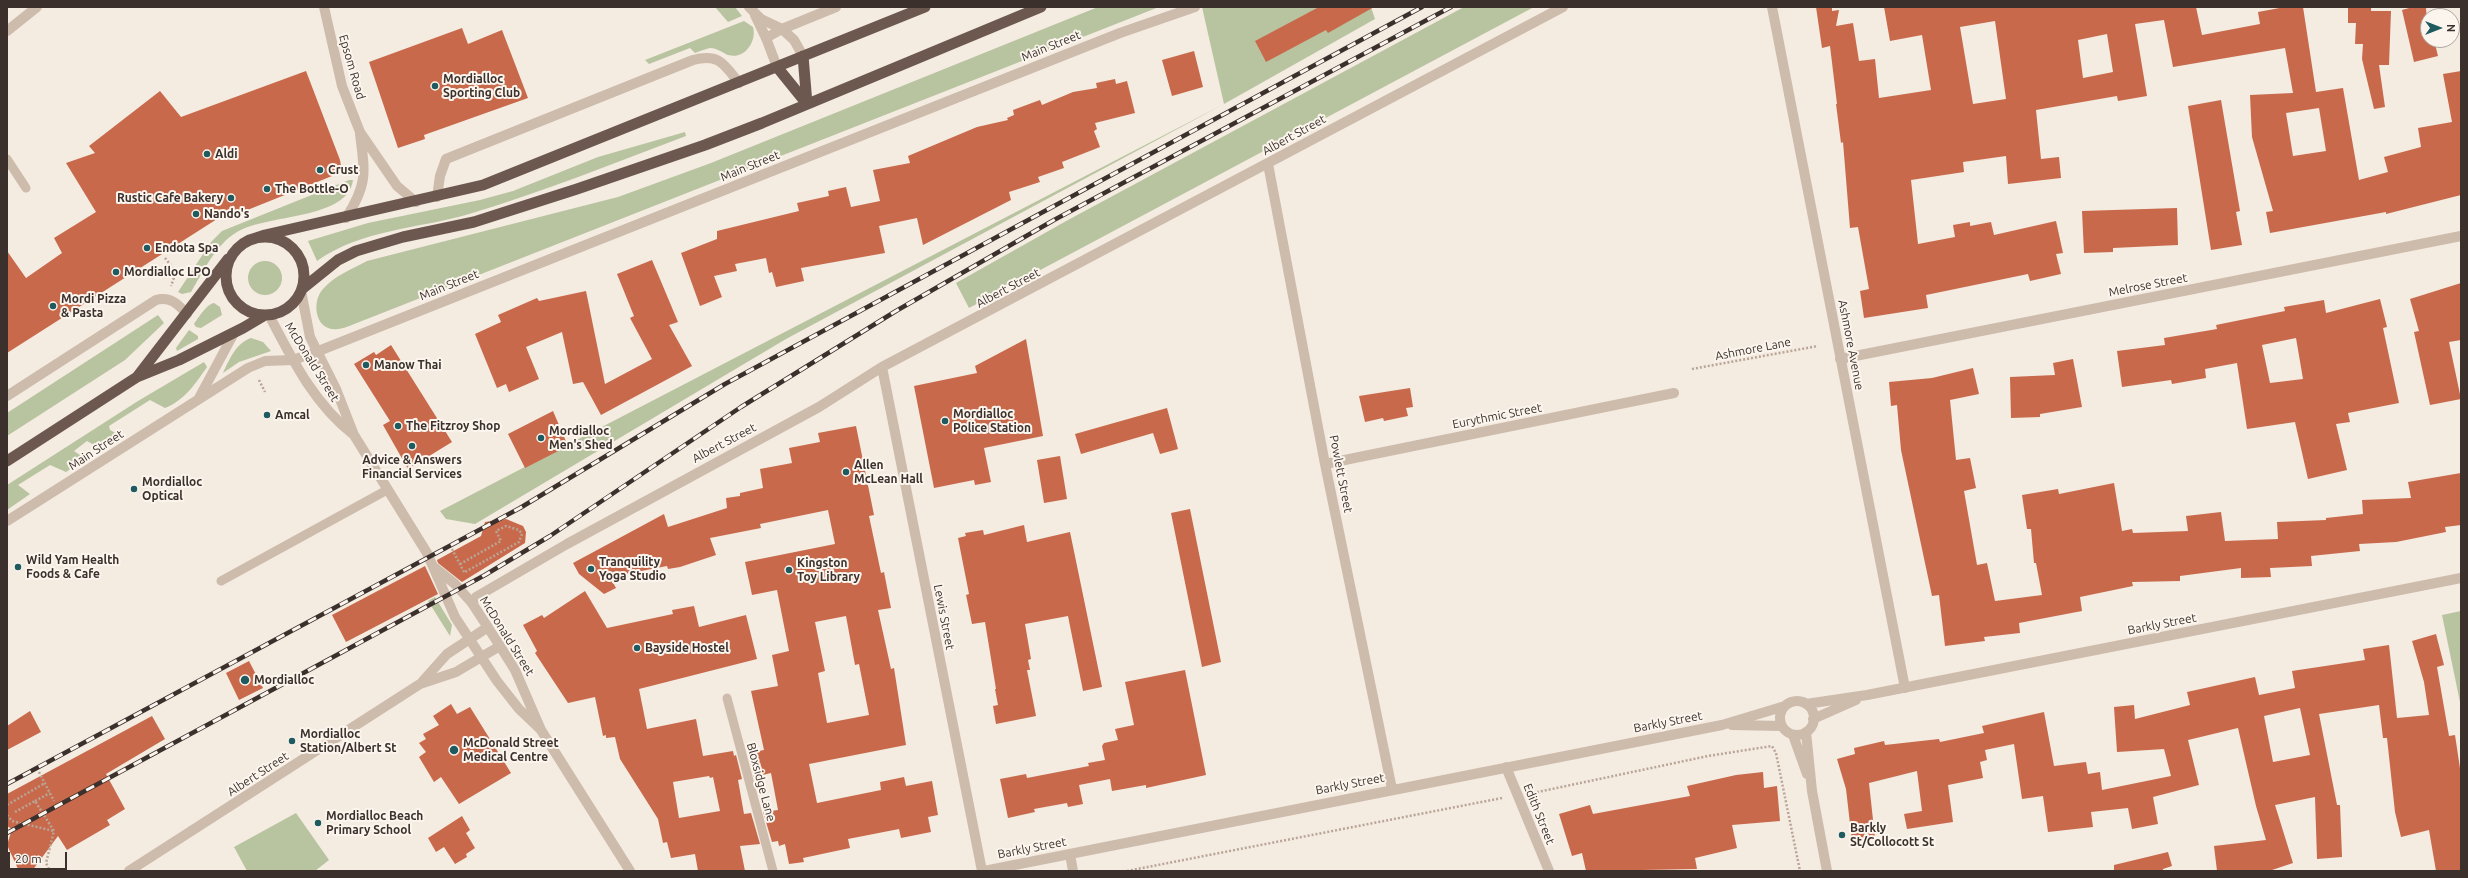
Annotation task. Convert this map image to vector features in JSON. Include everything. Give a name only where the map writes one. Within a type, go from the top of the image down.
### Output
[{"type":"highway","points":[[267,315],[252,312],[241,306],[230,290],[227,271],[231,258],[239,248],[250,240],[265,235],[437,197],[511,175],[925,7]]},
{"type":"highway","points":[[7,461],[137,378],[180,360],[267,315],[286,309],[301,290],[338,260],[356,250],[403,237],[474,222],[578,190],[731,135],[1041,7]]},
{"type":"highway","points":[[803,56],[807,104]]},
{"type":"highway","points":[[777,67],[807,104]]},
{"type":"highway","points":[[250,240],[262,237],[274,238],[285,242],[294,250],[300,260],[304,272],[301,290]]},
{"type":"highway","points":[[137,378],[239,248]]},
{"type":"street","points":[[7,31],[37,7]]},
{"type":"street","name":"Epsom Road","points":[[324,7],[342,86],[360,132],[396,186],[416,202]]},
{"type":"street","points":[[766,38],[782,29],[836,7]]},
{"type":"street","name":"Main Street","points":[[7,522],[248,368],[265,362],[293,360],[316,352],[1120,33],[1195,7]]},
{"type":"street","name":"Albert Street","points":[[472,603],[476,597],[567,544],[819,406],[882,367],[1563,7]]},
{"type":"street","name":"Ashmore Avenue","points":[[1772,7],[1905,688]]},
{"type":"street","points":[[752,11],[782,29],[794,40],[803,56]]},
{"type":"street","points":[[752,11],[766,38],[777,67]]},
{"type":"street","points":[[437,197],[440,176],[446,159],[693,60],[707,57],[719,60],[738,83]]},
{"type":"street","name":"Epsom Road","points":[[346,218],[361,193],[364,179],[360,132]]},
{"type":"street","name":"Powlett Street","points":[[1268,164],[1325,464],[1392,789]]},
{"type":"street","name":"Melrose Street","points":[[1840,359],[2461,236]]},
{"type":"street","name":"McDonald Street","points":[[301,290],[306,325],[316,352],[336,389],[354,435],[435,568],[442,590],[469,638],[519,709],[541,730]]},
{"type":"street","points":[[7,396],[156,300],[169,299],[187,314]]},
{"type":"street","name":"McDonald Street","points":[[267,315],[293,360],[324,408],[354,435]]},
{"type":"street","name":"Main Street","points":[[198,400],[234,333]]},
{"type":"street","name":"Lewis Street","points":[[882,367],[983,871]]},
{"type":"street","name":"Eurythmic Street","points":[[1325,464],[1674,393]]},
{"type":"street","name":"McDonald Street","points":[[435,568],[455,584],[472,603],[488,627],[515,670],[541,730],[630,870]]},
{"type":"street","name":"Barkly Street","points":[[1806,704],[1867,696],[2461,578]]},
{"type":"street","name":"Albert Street","points":[[420,684],[447,654],[469,638],[488,627]]},
{"type":"street","name":"Albert Street","points":[[130,871],[420,684],[456,672],[500,646]]},
{"type":"street","name":"Barkly Street","points":[[1813,719],[1867,696]]},
{"type":"street","points":[[1793,735],[1806,732],[1811,727],[1813,719],[1812,710],[1806,704],[1795,701],[1785,706],[1780,716],[1782,726],[1793,735],[1812,791]]},
{"type":"street","name":"Barkly Street","points":[[983,871],[1722,724],[1785,706]]},
{"type":"street","name":"Barkly Street","points":[[1722,724],[1782,726]]},
{"type":"street","points":[[1806,732],[1812,791],[1827,871]]},
{"type":"street","name":"Edith Street","points":[[1506,766],[1549,871]]},
{"type":"street","points":[[1070,854],[1073,871]]},
{"type":"lane","points":[[7,159],[26,188]]},
{"type":"lane","points":[[221,581],[387,490]]},
{"type":"lane","name":"Bloxsidge Lane","points":[[726,698],[772,871]]},
{"type":"path","points":[[165,258],[176,272],[169,299]]},
{"type":"path","name":"Ashmore Lane","points":[[1692,370],[1818,346]]},
{"type":"path","points":[[248,368],[258,379],[265,392]]},
{"type":"path","points":[[460,564],[501,541],[496,531],[506,526],[519,530],[522,534],[519,542],[464,572]]},
{"type":"path","points":[[452,550],[467,576]]},
{"type":"path","points":[[1127,871],[1518,795],[1708,756],[1772,746],[1776,753],[1800,871]]},
{"type":"path","points":[[39,772],[54,801]]},
{"type":"path","points":[[7,805],[45,783]]},
{"type":"path","points":[[50,792],[16,812],[35,801],[54,831],[46,863],[50,871]]},
{"type":"path","points":[[7,815],[12,821],[54,831]]},
{"type":"green space","points":[[715,7],[735,7],[742,16],[728,22]]},
{"type":"green space","points":[[1098,7],[1159,7],[349,326],[338,329],[330,329],[324,326],[317,315],[317,301],[319,295],[327,284],[367,261],[618,197],[711,163]]},
{"type":"green space","points":[[1202,7],[1371,7],[1375,19],[1224,104]]},
{"type":"green space","points":[[1464,7],[1534,7],[969,308],[956,283],[1068,220]]},
{"type":"green space","points":[[744,21],[753,27],[754,32],[748,48],[740,55],[728,55],[713,48],[704,49],[695,53],[690,48],[649,64],[645,60]]},
{"type":"green space","points":[[1224,104],[786,339],[475,524],[446,519],[440,511]]},
{"type":"green space","points":[[685,132],[686,136],[524,196],[450,219],[371,236],[334,250],[317,261],[308,241],[368,223],[480,200],[513,191],[598,157]]},
{"type":"green space","points":[[349,180],[353,180],[348,193],[337,202],[322,209],[304,214],[250,226],[229,237],[216,251],[191,292],[182,294],[178,292],[211,242],[222,231]]},
{"type":"green space","points":[[262,261],[268,261],[272,262],[279,268],[282,278],[281,285],[275,292],[268,295],[262,295],[258,294],[251,288],[248,281],[248,275],[249,271],[255,264]]},
{"type":"green space","points":[[214,303],[220,307],[222,315],[201,328],[196,327],[194,324],[200,315],[208,306]]},
{"type":"green space","points":[[158,315],[164,323],[125,360],[7,436],[7,413]]},
{"type":"green space","points":[[189,330],[198,336],[198,339],[177,351],[176,348]]},
{"type":"green space","points":[[251,338],[263,342],[271,351],[239,362],[223,373],[237,348],[246,340]]},
{"type":"green space","points":[[204,362],[207,367],[189,391],[178,401],[165,408],[150,400],[109,426],[110,430],[121,436],[101,449],[87,441],[74,451],[86,459],[66,472],[50,465],[18,485],[30,494],[7,510],[7,485],[138,401]]},
{"type":"green space","points":[[435,597],[452,625],[450,636],[428,601]]},
{"type":"green space","points":[[2461,611],[2461,707],[2442,615]]},
{"type":"green space","points":[[296,813],[329,860],[315,871],[247,871],[234,847]]},
{"type":"building","points":[[1319,7],[1374,7],[1328,33],[1326,30],[1266,62],[1255,41]]},
{"type":"building","points":[[1816,7],[1832,7],[1832,11],[1839,10],[1836,26],[1853,23],[1859,61],[1875,59],[1879,98],[1931,90],[1922,35],[1890,41],[1884,7],[2196,7],[2202,35],[2260,24],[2258,12],[2285,7],[2303,7],[2316,92],[2343,88],[2359,180],[2388,172],[2384,157],[2421,147],[2418,128],[2452,122],[2443,74],[2461,71],[2461,195],[2386,214],[2386,212],[2270,233],[2266,212],[2273,211],[2252,137],[2250,95],[2293,93],[2285,48],[2173,67],[2164,20],[2135,24],[2147,96],[2118,101],[2117,96],[2036,110],[2041,159],[2059,157],[2061,178],[2008,184],[2006,156],[1963,162],[1964,172],[1911,180],[1918,244],[1955,237],[1953,225],[1970,222],[1970,226],[1991,222],[1994,235],[2056,221],[2063,253],[2056,254],[2061,274],[2030,281],[2028,274],[1926,295],[1928,308],[1864,318],[1860,291],[1869,289],[1858,227],[1850,228],[1843,142],[1841,143],[1830,46],[1822,48]],"holes":[[[1995,21],[2006,99],[1973,104],[1960,27]],[[2107,34],[2113,72],[2083,78],[2078,40]],[[2319,108],[2326,151],[2293,156],[2286,113]]]},
{"type":"building","points":[[2348,7],[2371,7],[2371,11],[2391,11],[2389,65],[2379,65],[2385,107],[2374,109],[2362,59],[2363,44],[2355,44],[2356,23],[2348,23]]},
{"type":"building","points":[[2413,7],[2426,7],[2420,8],[2420,48],[2436,48],[2438,56],[2414,62],[2402,10]]},
{"type":"building","points":[[462,28],[468,44],[502,30],[528,98],[424,135],[425,139],[398,148],[369,62]]},
{"type":"building","points":[[1194,51],[1203,87],[1172,96],[1162,60]]},
{"type":"building","points":[[306,71],[340,160],[341,166],[337,174],[230,217],[228,212],[7,353],[7,251],[26,278],[62,253],[54,238],[96,212],[66,163],[95,153],[89,146],[160,91],[181,117]]},
{"type":"building","points":[[1115,79],[1116,84],[1127,81],[1135,113],[1095,123],[1097,129],[1094,131],[1100,147],[1062,162],[1064,168],[1038,177],[1040,182],[1009,192],[1011,200],[923,245],[917,218],[879,226],[885,253],[801,268],[804,281],[776,287],[772,272],[769,273],[766,258],[735,264],[737,271],[714,276],[722,297],[700,306],[681,253],[717,239],[717,231],[799,211],[797,203],[829,196],[828,191],[846,187],[851,207],[880,201],[873,170],[910,163],[908,156],[977,127],[1008,120],[1007,118],[1014,115],[1013,110],[1040,100],[1042,105],[1073,92],[1097,88],[1096,83]]},
{"type":"building","points":[[2221,100],[2240,211],[2236,212],[2242,245],[2211,250],[2188,106]]},
{"type":"building","points":[[2177,208],[2178,245],[2113,248],[2113,252],[2084,253],[2082,211]]},
{"type":"building","points":[[652,260],[678,322],[669,325],[692,366],[601,415],[583,382],[573,384],[562,332],[526,347],[539,379],[509,392],[506,384],[497,388],[475,334],[501,322],[498,315],[537,298],[539,301],[586,291],[605,384],[652,359],[630,318],[634,316],[617,274]]},
{"type":"building","points":[[2461,283],[2461,340],[2449,342],[2461,399],[2430,405],[2414,332],[2419,331],[2410,299]]},
{"type":"building","points":[[2380,299],[2387,327],[2383,328],[2399,403],[2348,413],[2350,422],[2336,424],[2347,470],[2308,479],[2295,422],[2247,429],[2237,363],[2205,369],[2206,378],[2172,384],[2171,380],[2122,387],[2117,351],[2165,345],[2164,338],[2217,329],[2216,325],[2285,311],[2284,307],[2324,300],[2326,313]],"holes":[[[2296,338],[2303,379],[2270,383],[2262,345]]]},
{"type":"building","points":[[1026,339],[1043,436],[984,448],[991,482],[975,485],[974,480],[934,488],[914,386],[977,373],[975,366]]},
{"type":"building","points":[[391,345],[452,442],[408,469],[383,425],[390,421],[354,364],[374,352],[376,355]]},
{"type":"building","points":[[2073,359],[2082,407],[2040,414],[2040,417],[2011,418],[2010,377],[2055,375],[2053,363]]},
{"type":"building","points":[[1973,368],[1979,394],[1950,400],[1956,460],[1970,458],[1976,488],[1964,491],[1977,565],[1987,563],[1995,601],[2042,595],[2036,563],[2034,563],[2031,529],[2027,529],[2022,495],[2058,489],[2059,494],[2114,483],[2122,531],[2132,529],[2133,533],[2188,531],[2186,516],[2221,512],[2225,541],[2278,539],[2277,522],[2326,520],[2326,518],[2363,514],[2362,500],[2411,498],[2408,482],[2461,473],[2461,525],[2445,527],[2446,532],[2396,542],[2359,544],[2360,551],[2311,556],[2312,566],[2270,568],[2271,577],[2241,578],[2241,568],[2180,576],[2180,581],[2132,582],[2133,586],[2080,597],[2082,611],[2019,623],[2020,633],[1984,637],[1985,641],[1945,646],[1939,595],[1932,596],[1901,450],[1897,405],[1891,406],[1889,382],[1932,378]]},
{"type":"building","points":[[1410,388],[1413,407],[1406,408],[1408,416],[1384,421],[1383,418],[1365,422],[1359,396]]},
{"type":"building","points":[[1167,408],[1178,449],[1160,454],[1153,433],[1081,454],[1075,434]]},
{"type":"building","name":"Mordialloc Men's Shed","points":[[553,411],[568,446],[525,468],[508,434]]},
{"type":"building","points":[[856,426],[874,515],[869,516],[881,573],[884,572],[891,608],[878,610],[891,669],[894,668],[906,745],[809,764],[817,803],[881,790],[880,782],[904,777],[906,786],[932,781],[938,815],[928,817],[931,832],[901,838],[899,829],[848,839],[850,848],[803,858],[804,862],[789,864],[785,844],[779,846],[778,841],[772,842],[763,812],[778,810],[771,773],[754,777],[748,753],[764,750],[751,691],[778,686],[772,655],[789,651],[777,590],[752,595],[745,562],[835,544],[828,510],[760,524],[761,528],[710,538],[716,555],[680,567],[668,569],[667,566],[610,577],[616,588],[604,594],[579,574],[573,563],[664,514],[668,527],[727,508],[726,498],[740,496],[740,493],[763,488],[760,469],[792,463],[789,448],[820,442],[818,433]],"holes":[[[846,616],[855,665],[859,664],[869,715],[827,723],[818,673],[825,671],[815,622]]]},
{"type":"building","points":[[1060,456],[1067,499],[1044,503],[1037,460]]},
{"type":"building","points":[[1190,509],[1221,662],[1202,667],[1171,513]]},
{"type":"building","points":[[506,519],[523,526],[526,532],[525,543],[462,582],[438,563],[437,560],[481,536],[485,522]]},
{"type":"building","points":[[1024,525],[1027,542],[1070,532],[1102,687],[1083,691],[1068,616],[1025,624],[1031,659],[1028,660],[1030,670],[1027,670],[1036,716],[996,724],[993,706],[998,705],[985,622],[972,624],[966,595],[969,594],[958,538],[966,536],[965,533],[983,530],[984,535]]},
{"type":"building","points":[[425,566],[438,594],[346,642],[332,615]]},
{"type":"building","points":[[585,591],[607,628],[673,614],[672,610],[694,606],[699,627],[746,615],[757,659],[639,689],[647,729],[696,719],[703,756],[733,751],[734,756],[736,755],[742,779],[738,780],[744,814],[751,813],[760,844],[740,846],[745,871],[698,871],[695,854],[671,858],[667,842],[663,843],[658,819],[620,759],[615,737],[606,738],[606,735],[603,736],[595,697],[568,703],[535,653],[537,651],[523,625],[542,615],[544,618]],"holes":[[[709,776],[710,778],[713,777],[720,811],[679,818],[673,782]]]},
{"type":"building","points":[[2436,634],[2444,665],[2437,667],[2449,736],[2455,735],[2461,775],[2461,871],[2436,871],[2429,830],[2401,837],[2395,812],[2387,738],[2383,738],[2379,705],[2319,714],[2337,805],[2340,805],[2342,857],[2317,859],[2315,797],[2275,805],[2293,863],[2269,871],[2217,871],[2214,846],[2266,840],[2256,806],[2238,728],[2188,740],[2199,785],[2153,797],[2158,824],[2132,829],[2128,808],[2091,812],[2093,827],[2048,832],[2043,796],[2022,799],[2014,744],[1985,750],[1987,760],[1980,762],[1983,778],[1948,785],[1953,822],[1907,829],[1904,814],[1922,811],[1917,771],[1869,783],[1875,838],[1852,841],[1846,789],[1837,759],[1855,754],[1854,748],[1884,741],[1885,745],[1939,739],[1940,742],[1984,733],[1982,726],[2044,712],[2054,766],[2086,762],[2088,774],[2100,772],[2102,790],[2171,776],[2164,749],[2117,752],[2114,707],[2134,705],[2135,719],[2190,705],[2187,692],[2255,677],[2259,695],[2295,688],[2292,671],[2365,660],[2363,649],[2389,645],[2397,718],[2429,715],[2424,682],[2412,641]],"holes":[[[2300,708],[2310,755],[2273,762],[2264,716]]]},
{"type":"building","points":[[249,661],[263,688],[239,700],[226,673]]},
{"type":"building","points":[[1185,670],[1206,775],[1146,788],[1146,785],[1112,791],[1110,779],[1079,785],[1083,804],[1068,807],[1067,803],[1034,809],[1035,812],[1008,818],[1000,779],[1026,774],[1027,778],[1089,766],[1088,763],[1105,760],[1102,746],[1104,743],[1118,740],[1115,729],[1134,725],[1125,682]]},
{"type":"building","name":"McDonald Street Medical Centre","points":[[451,704],[457,714],[470,707],[511,773],[459,804],[441,777],[434,782],[419,757],[426,752],[419,743],[426,739],[423,734],[439,725],[433,716]]},
{"type":"building","points":[[30,711],[41,732],[7,750],[7,726]]},
{"type":"building","points":[[152,716],[165,739],[106,774],[125,809],[107,820],[110,825],[67,850],[58,836],[32,871],[19,871],[7,845],[12,829],[7,826],[7,794]]},
{"type":"building","points":[[1763,772],[1764,788],[1777,786],[1780,821],[1732,825],[1737,848],[1695,858],[1697,869],[1586,871],[1582,853],[1572,856],[1559,814],[1590,805],[1593,814],[1690,796],[1687,786],[1736,775]]},
{"type":"building","points":[[462,816],[470,830],[466,833],[475,848],[466,854],[467,857],[455,864],[444,847],[436,852],[428,838]]},
{"type":"building","points":[[2168,852],[2172,866],[2163,869],[2163,871],[2114,871],[2114,865]]},
{"type":"railway","points":[[7,784],[520,508],[725,384],[1422,7]]},
{"type":"railway","points":[[7,833],[485,575],[550,536],[741,407],[896,311],[1054,220],[1451,7]]},
{"type":"place","name":"Mordialloc Sporting Club","points":[[435,86]]},
{"type":"place","name":"Aldi","points":[[207,154]]},
{"type":"place","name":"Crust","points":[[320,170]]},
{"type":"place","name":"The Bottle-O","points":[[267,189]]},
{"type":"place","name":"Rustic Cafe Bakery","points":[[231,198]]},
{"type":"place","name":"Nando's","points":[[196,214]]},
{"type":"place","name":"Endota Spa","points":[[147,248]]},
{"type":"place","name":"Mordialloc LPO","points":[[116,272]]},
{"type":"place","name":"Mordi Pizza & Pasta","points":[[53,306]]},
{"type":"place","name":"Manow Thai","points":[[366,365]]},
{"type":"place","name":"Amcal","points":[[267,415]]},
{"type":"place","name":"Mordialloc Police Station","points":[[945,421]]},
{"type":"place","name":"The Fitzroy Shop","points":[[398,426]]},
{"type":"place","name":"Mordialloc Men's Shed","points":[[541,438]]},
{"type":"place","name":"Advice & Answers Financial Services","points":[[412,446]]},
{"type":"place","name":"Allen McLean Hall","points":[[846,472]]},
{"type":"place","name":"Mordialloc Optical","points":[[134,489]]},
{"type":"place","name":"Wild Yam Health Foods & Cafe","points":[[18,567]]},
{"type":"place","name":"Tranquility Yoga Studio","points":[[591,569]]},
{"type":"place","name":"Kingston Toy Library","points":[[789,570]]},
{"type":"place","name":"Bayside Hostel","points":[[637,648]]},
{"type":"place","name":"Mordialloc","points":[[245,680]]},
{"type":"place","name":"Mordialloc Station/Albert St","points":[[292,741]]},
{"type":"place","name":"McDonald Street Medical Centre","points":[[454,750]]},
{"type":"place","name":"Mordialloc Beach Primary School","points":[[318,823]]},
{"type":"place","name":"Barkly St/Collocott St","points":[[1842,835]]}]
